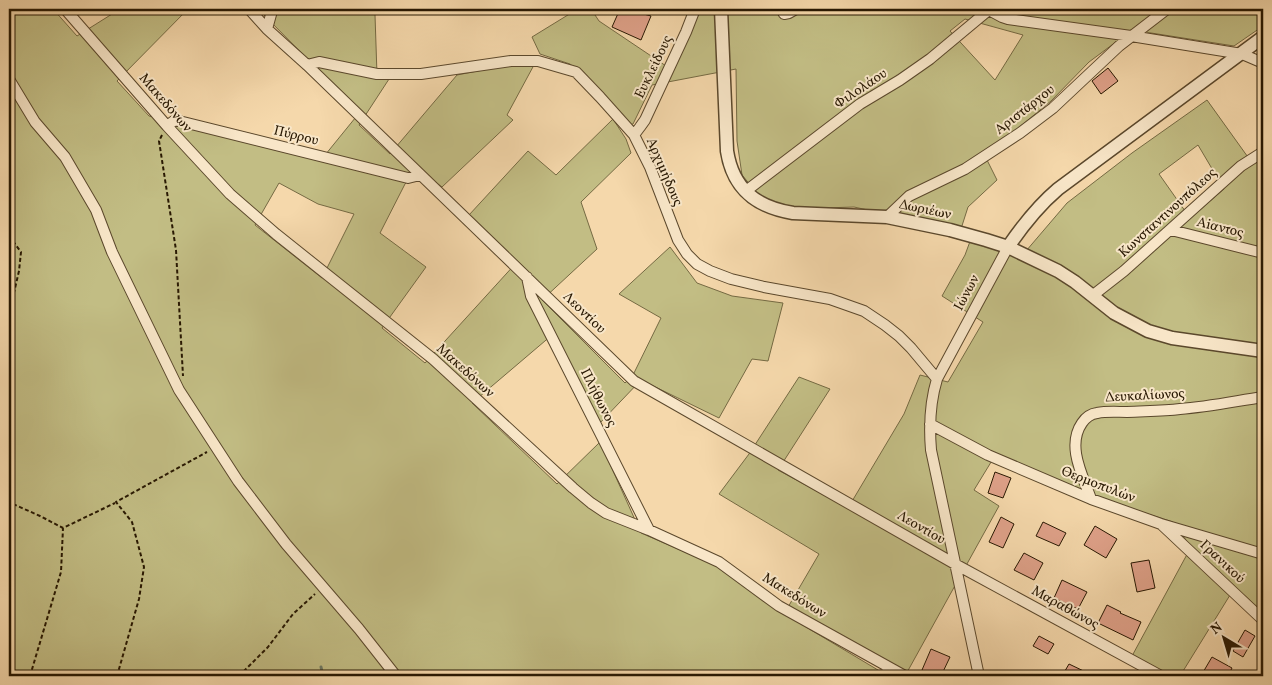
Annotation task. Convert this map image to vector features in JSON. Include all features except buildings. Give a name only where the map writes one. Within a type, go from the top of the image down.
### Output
[{"type":"street","name":"Μακεδόνων","points":[[65,9],[167,126],[230,194],[276,234],[433,359],[591,503],[606,513],[649,530],[719,562],[779,606],[905,676]]},
{"type":"street","name":"Λεοντίου","points":[[249,9],[267,29],[307,65],[634,381],[955,564]]},
{"type":"street","points":[[267,29],[272,9]]},
{"type":"street","name":"Ευκλείδους","points":[[634,135],[645,120],[695,9]]},
{"type":"street","name":"Δωριέων","points":[[721,9],[727,151],[733,172],[752,198],[762,204],[793,213],[887,217],[950,230],[1008,248],[1058,271],[1107,308],[1156,334],[1263,351]]},
{"type":"street","points":[[782,11],[789,13],[796,9]]},
{"type":"street","points":[[990,9],[1008,19],[1242,54],[1263,63]]},
{"type":"street","name":"Φιλολάου","points":[[746,191],[860,104],[930,59],[990,9]]},
{"type":"street","name":"Αριστάρχου","points":[[887,217],[909,196],[972,165],[1038,120],[1068,95],[1119,46],[1168,9]]},
{"type":"street","name":"Ιώνων","points":[[979,676],[931,450],[932,397],[937,379],[1008,248],[1039,207],[1053,194],[1263,37]]},
{"type":"street","name":"Αρχιμήδους","points":[[307,65],[319,62],[378,74],[421,74],[511,61],[538,61],[576,72],[634,135],[650,167],[678,240],[687,254],[697,264],[710,272],[731,280],[830,299],[864,311],[885,324],[899,336],[937,379]]},
{"type":"street","points":[[9,79],[35,122],[65,156],[96,210],[112,252],[179,390],[238,481],[286,544],[324,587],[396,676]]},
{"type":"street","name":"Πύρρου","points":[[167,126],[174,120],[408,178],[420,175]]},
{"type":"street","name":"Κωνσταντινουπόλεος","points":[[1092,296],[1171,230],[1241,166],[1263,152]]},
{"type":"street","name":"Aiαντος","points":[[1171,230],[1263,253]]},
{"type":"street","name":"Πλήθωνος","points":[[527,277],[531,296],[649,530]]},
{"type":"street","name":"Δευκαλίωνος","points":[[1091,499],[1079,464],[1075,444],[1080,426],[1090,415],[1104,412],[1182,409],[1263,397]]},
{"type":"street","name":"Θερμοπυλών","points":[[930,424],[988,455],[1091,499],[1161,524],[1263,554]]},
{"type":"street","name":"Γρανικού","points":[[1161,524],[1263,620]]},
{"type":"street","name":"Μαραθώνος","points":[[955,564],[1162,676]]},
{"type":"street","points":[[881,676],[892,669]]},
{"type":"path","points":[[167,126],[159,141],[176,250],[183,375],[179,390]]},
{"type":"path","points":[[9,236],[21,252],[19,271],[9,314]]},
{"type":"path","points":[[63,528],[116,502],[216,447]]},
{"type":"path","points":[[9,499],[13,504],[63,528]]},
{"type":"path","points":[[116,502],[132,522],[144,567],[139,599],[117,676]]},
{"type":"path","points":[[30,676],[61,572],[63,528]]},
{"type":"path","points":[[239,676],[268,647],[307,599],[324,587]]},
{"type":"shaded area","points":[[9,9],[53,9],[77,36],[120,9],[188,9],[117,81],[149,116],[321,160],[360,112],[258,9],[379,9],[375,15],[377,75],[391,76],[359,125],[390,154],[457,75],[498,67],[534,65],[507,115],[513,120],[442,187],[419,170],[405,184],[380,233],[426,267],[382,328],[425,363],[517,262],[469,215],[528,151],[556,175],[613,119],[626,139],[631,153],[581,202],[597,249],[542,300],[625,383],[633,375],[661,318],[619,294],[670,247],[697,283],[732,296],[783,303],[768,361],[752,359],[719,418],[641,380],[599,424],[552,335],[472,403],[557,484],[600,442],[641,533],[713,564],[784,614],[819,554],[719,494],[749,454],[799,377],[830,389],[778,470],[848,508],[904,414],[920,375],[948,382],[983,322],[942,296],[965,255],[972,236],[1026,251],[1067,203],[1132,153],[1207,100],[1250,160],[1263,155],[1263,612],[1235,587],[1180,676],[1135,676],[1143,663],[1132,656],[1191,547],[1173,522],[1082,493],[996,454],[974,490],[999,506],[905,676],[801,624],[888,676],[9,676]],"holes":[[[1198,145],[1224,189],[1190,218],[1159,174]],[[279,183],[318,204],[354,214],[322,278],[255,225]]]},
{"type":"shaded area","points":[[591,9],[599,21],[672,70],[698,9],[1262,9],[1263,26],[1234,46],[1132,30],[1089,62],[1051,101],[1011,134],[983,152],[997,180],[968,207],[960,232],[854,207],[793,209],[762,199],[742,175],[737,141],[736,69],[652,85],[633,124],[628,125],[589,80],[570,64],[540,54],[532,37],[576,10]],"holes":[[[965,19],[1023,35],[995,80],[950,31]]]},
{"type":"waterway","points":[[321,667],[323,676]]}]
